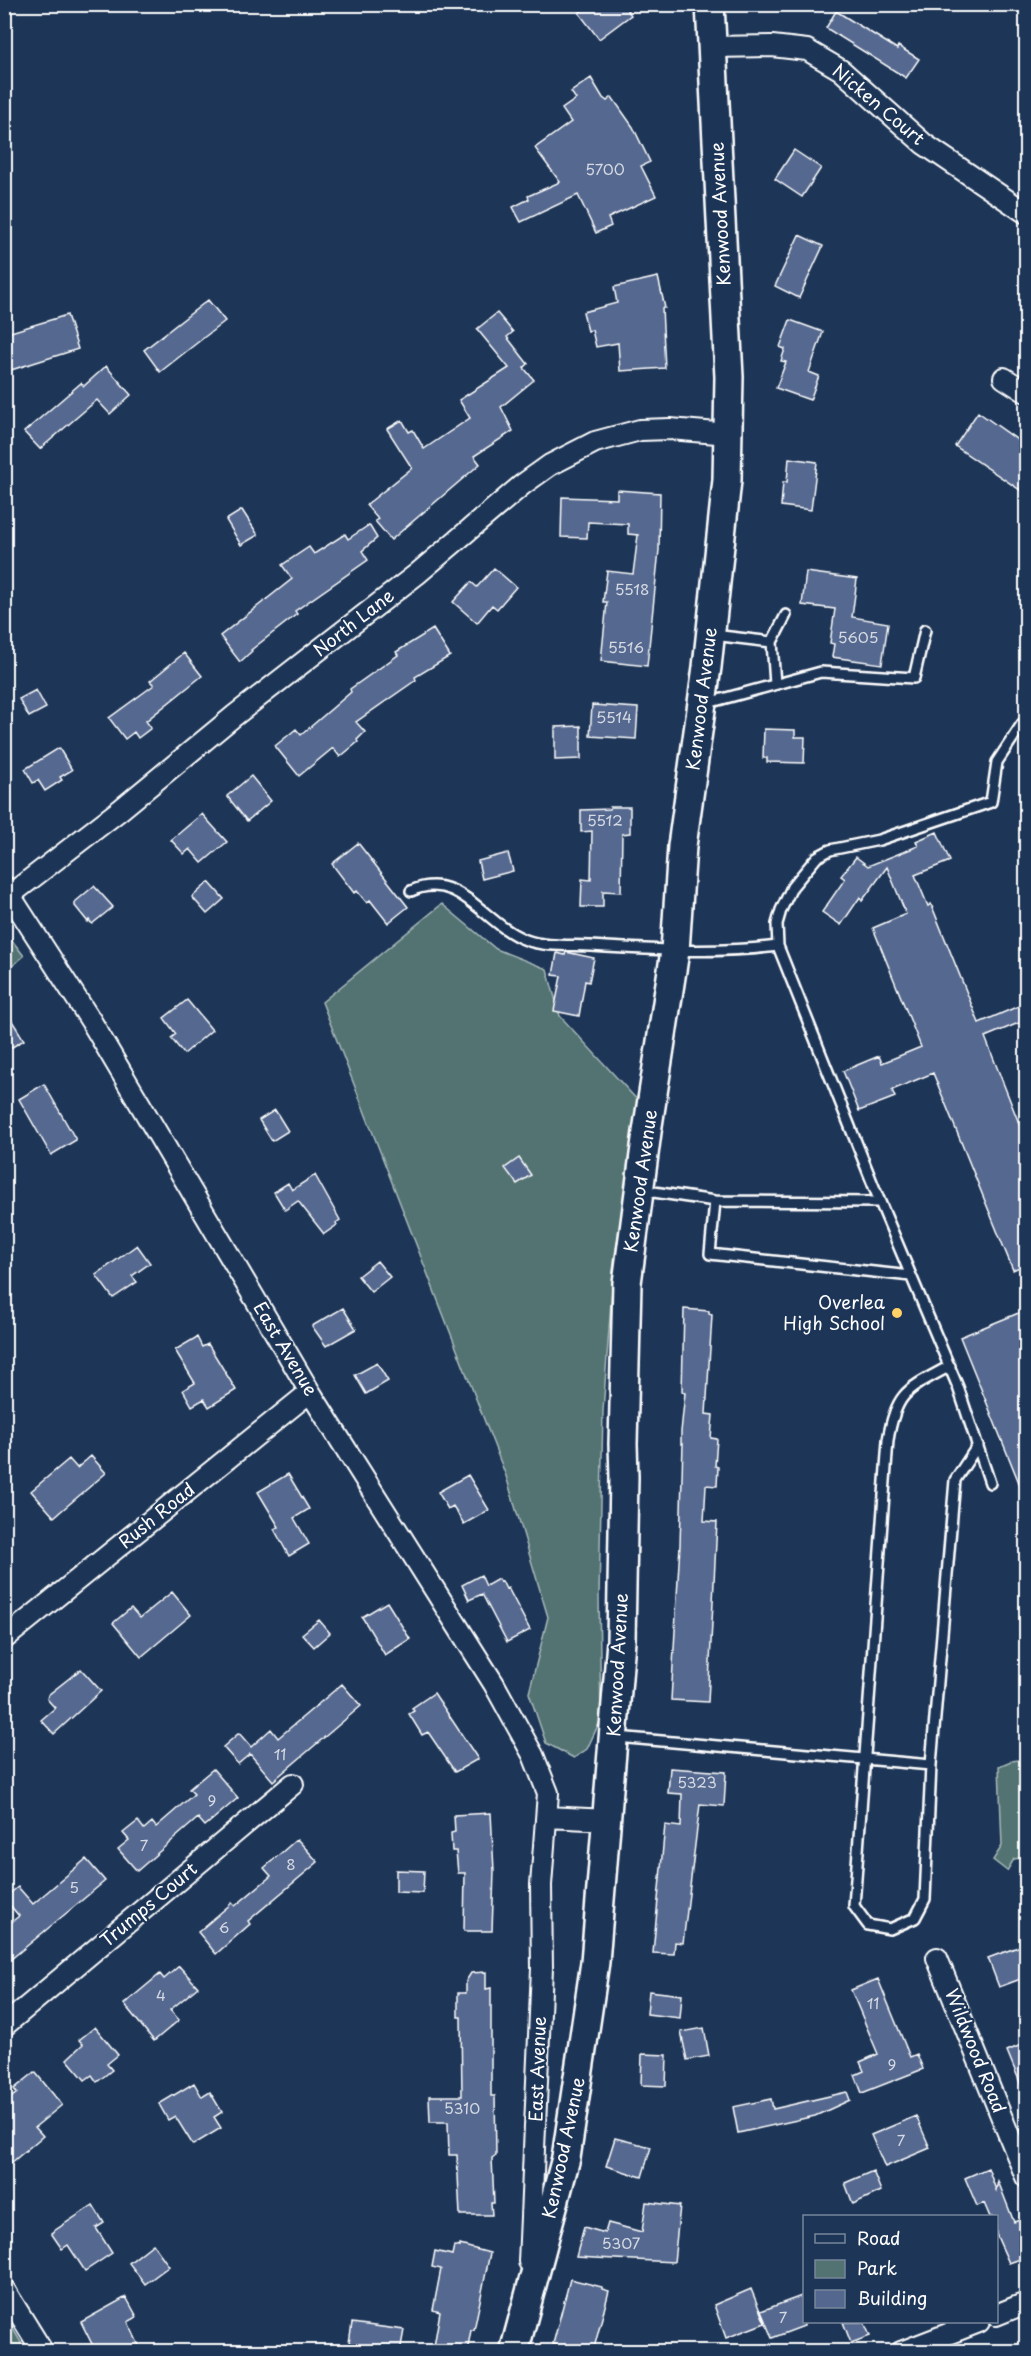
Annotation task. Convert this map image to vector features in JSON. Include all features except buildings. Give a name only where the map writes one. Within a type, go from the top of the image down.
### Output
[{"type":"main road","name":"Kenwood Avenue","points":[[514,2352],[566,2158],[595,1962],[621,1641],[627,1283],[675,951],[682,846],[711,635],[723,523],[729,434],[729,377],[710,4]]},
{"type":"street","name":"Nicken Court","points":[[713,47],[772,46],[807,50],[841,70],[924,144],[1026,213]]},
{"type":"street","points":[[1004,378],[1026,392]]},
{"type":"street","name":"North Lane","points":[[7,891],[120,810],[234,716],[408,581],[522,485],[550,465],[595,442],[640,430],[670,429],[729,434]]},
{"type":"street","name":"East Avenue","points":[[7,891],[91,1021],[310,1392],[494,1684],[533,1755],[548,1793],[541,1885],[542,1968],[531,2247],[522,2322]]},
{"type":"street","name":"Rush Road","points":[[4,1639],[310,1392]]},
{"type":"street","name":"Trumps Court","points":[[4,2026],[293,1784]]},
{"type":"street","points":[[547,1817],[608,1820]]},
{"type":"street","name":"Wildwood Road","points":[[937,1958],[1026,2177]]},
{"type":"street","points":[[4,2289],[43,2352]]},
{"type":"street","points":[[998,2314],[1026,2303]]},
{"type":"street","points":[[901,2352],[976,2323]]},
{"type":"lane","points":[[775,684],[772,642],[786,615]]},
{"type":"lane","points":[[702,705],[821,672],[915,678],[925,630]]},
{"type":"lane","points":[[711,635],[772,642]]},
{"type":"lane","points":[[990,1483],[950,1366],[880,1202],[778,946],[777,924],[792,887],[817,857],[830,850],[879,840],[991,802],[997,762],[1022,724],[1026,724]]},
{"type":"lane","points":[[411,891],[422,886],[439,885],[451,888],[496,923],[527,940],[675,951],[750,950],[778,946]]},
{"type":"lane","points":[[639,1190],[715,1201],[880,1202]]},
{"type":"lane","points":[[715,1201],[710,1254],[911,1275]]},
{"type":"lane","points":[[950,1366],[906,1393],[897,1404],[888,1440],[854,1906],[868,1925],[890,1929],[915,1918],[925,1899],[931,1765],[955,1480],[978,1445]]},
{"type":"lane","points":[[614,1737],[931,1765]]},
{"type":"green space","points":[[442,904],[496,949],[547,969],[560,1016],[640,1103],[614,1261],[603,1411],[599,1596],[601,1719],[587,1749],[574,1758],[546,1743],[529,1693],[548,1617],[506,1476],[322,1002]]},
{"type":"green space","points":[[4,930],[24,956],[5,972],[4,972]]},
{"type":"green space","points":[[1026,1759],[1026,1857],[1014,1859],[1007,1871],[993,1860],[1002,1846],[999,1766],[1011,1761]]},
{"type":"green space","points":[[5,2315],[26,2351],[5,2351]]},
{"type":"place","name":"Overlea High School","points":[[897,1313]]}]
